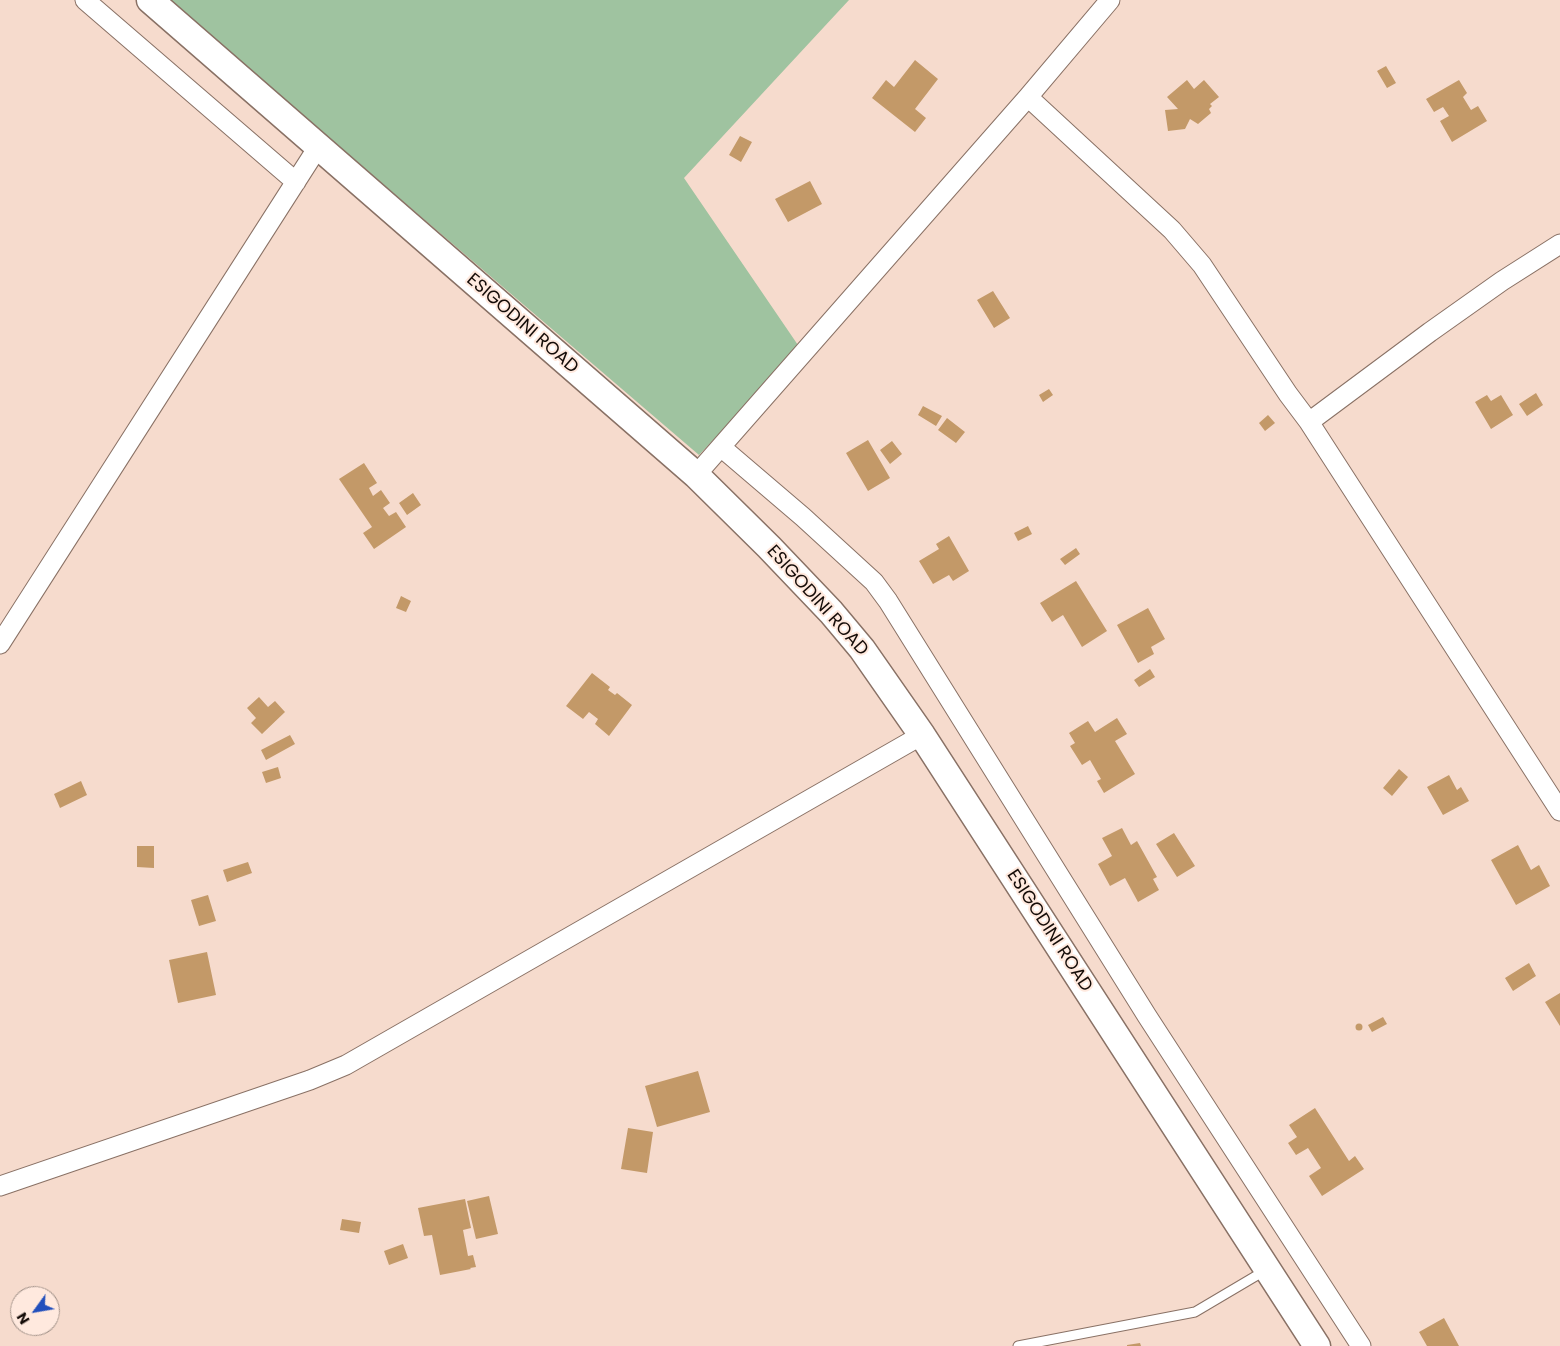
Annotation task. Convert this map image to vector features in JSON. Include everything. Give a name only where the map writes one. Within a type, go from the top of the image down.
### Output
[{"type":"main road","name":"ESIGODINI ROAD","points":[[150,0],[696,475],[831,612],[862,649],[922,734],[1317,1346]]},
{"type":"street","points":[[85,0],[296,182]]},
{"type":"street","points":[[696,475],[1028,97],[1110,0]]},
{"type":"street","points":[[1028,97],[1172,230],[1188,248],[1235,312],[1288,394],[1309,422],[1560,811]]},
{"type":"street","points":[[0,644],[318,147]]},
{"type":"street","points":[[1309,422],[1502,281],[1560,244]]},
{"type":"street","points":[[721,446],[832,543],[874,582],[888,601],[1147,1016],[1361,1346]]},
{"type":"street","points":[[0,1186],[310,1080],[346,1065],[922,734]]},
{"type":"lane","points":[[1018,1346],[1195,1312],[1268,1269]]},
{"type":"green space","points":[[168,0],[849,0],[684,178],[800,348],[699,455]]},
{"type":"building","points":[[915,60],[938,79],[915,109],[926,118],[915,132],[872,98],[886,80],[894,87]]},
{"type":"building","points":[[1386,66],[1396,83],[1387,88],[1377,71]]},
{"type":"building","points":[[1187,80],[1194,89],[1204,80],[1219,97],[1210,104],[1212,106],[1209,109],[1211,113],[1198,124],[1190,119],[1185,129],[1168,131],[1165,110],[1178,109],[1167,97]]},
{"type":"building","points":[[1459,80],[1467,93],[1463,97],[1471,110],[1478,106],[1487,121],[1452,142],[1440,121],[1449,116],[1443,107],[1434,112],[1426,99]]},
{"type":"building","points":[[740,136],[752,142],[741,162],[729,155]]},
{"type":"building","points":[[810,181],[822,204],[788,222],[775,199]]},
{"type":"building","points":[[993,291],[1010,318],[994,328],[977,300]]},
{"type":"building","points":[[1049,389],[1053,395],[1043,402],[1039,395]]},
{"type":"building","points":[[1536,393],[1543,405],[1527,416],[1519,404]]},
{"type":"building","points":[[1487,395],[1491,401],[1501,395],[1513,415],[1491,429],[1475,402]]},
{"type":"building","points":[[923,406],[942,416],[936,426],[918,415]]},
{"type":"building","points":[[1268,415],[1275,423],[1265,431],[1259,423]]},
{"type":"building","points":[[947,418],[965,432],[956,443],[938,430]]},
{"type":"building","points":[[868,440],[890,478],[868,491],[846,453]]},
{"type":"building","points":[[892,441],[902,454],[890,464],[880,450]]},
{"type":"building","points":[[364,463],[377,483],[369,488],[373,496],[381,490],[390,503],[383,508],[389,516],[396,512],[406,527],[374,549],[363,533],[372,527],[339,479]]},
{"type":"building","points":[[413,493],[421,505],[407,515],[399,503]]},
{"type":"building","points":[[1028,526],[1032,534],[1018,541],[1014,533]]},
{"type":"building","points":[[949,536],[969,571],[953,581],[949,575],[933,584],[919,561],[939,549],[936,544]]},
{"type":"building","points":[[1076,548],[1080,554],[1065,565],[1060,559]]},
{"type":"building","points":[[1076,581],[1107,631],[1082,647],[1063,615],[1052,622],[1040,603]]},
{"type":"building","points":[[401,596],[411,601],[406,612],[396,608]]},
{"type":"building","points":[[1148,608],[1165,639],[1151,647],[1154,654],[1138,663],[1117,625]]},
{"type":"building","points":[[1150,669],[1155,677],[1139,687],[1134,680]]},
{"type":"building","points":[[592,673],[610,687],[608,690],[615,695],[617,693],[632,705],[609,736],[595,724],[598,719],[589,712],[583,719],[566,706]]},
{"type":"building","points":[[259,697],[268,707],[275,701],[285,712],[262,734],[251,723],[256,718],[247,708]]},
{"type":"building","points":[[1117,718],[1127,734],[1115,741],[1135,774],[1104,793],[1097,781],[1101,779],[1090,760],[1082,765],[1070,746],[1075,743],[1069,733],[1088,721],[1095,732]]},
{"type":"building","points":[[290,735],[295,744],[266,760],[261,750]]},
{"type":"building","points":[[278,767],[281,778],[266,783],[262,772]]},
{"type":"building","points":[[1399,769],[1408,777],[1392,796],[1383,788]]},
{"type":"building","points":[[1449,775],[1457,790],[1461,787],[1469,801],[1443,815],[1427,787]]},
{"type":"building","points":[[81,781],[87,795],[60,808],[54,794]]},
{"type":"building","points":[[1122,828],[1131,845],[1137,841],[1157,877],[1153,879],[1159,890],[1138,902],[1125,878],[1110,886],[1098,864],[1112,856],[1102,838]]},
{"type":"building","points":[[1174,833],[1195,866],[1177,877],[1156,844]]},
{"type":"building","points":[[1518,845],[1531,870],[1539,865],[1550,886],[1516,905],[1491,860]]},
{"type":"building","points":[[137,846],[154,846],[154,868],[137,867]]},
{"type":"building","points":[[248,862],[252,873],[227,882],[223,870]]},
{"type":"building","points":[[208,895],[216,921],[199,926],[191,900]]},
{"type":"building","points":[[207,952],[216,995],[178,1003],[169,960]]},
{"type":"building","points":[[1529,963],[1536,976],[1513,991],[1505,978]]},
{"type":"building","points":[[1560,993],[1560,1026],[1545,1002]]},
{"type":"building","points":[[1383,1017],[1387,1024],[1372,1032],[1368,1025]]},
{"type":"building","points":[[1359,1023],[1363,1027],[1359,1031],[1355,1027]]},
{"type":"building","points":[[698,1071],[710,1112],[657,1127],[645,1086]]},
{"type":"building","points":[[1315,1108],[1349,1161],[1355,1156],[1364,1169],[1322,1196],[1309,1176],[1321,1168],[1308,1148],[1296,1155],[1288,1143],[1297,1137],[1289,1125]]},
{"type":"building","points":[[628,1128],[653,1132],[647,1173],[621,1169]]},
{"type":"building","points":[[489,1196],[498,1234],[476,1239],[467,1201]]},
{"type":"building","points":[[465,1199],[471,1228],[463,1230],[468,1256],[473,1255],[476,1267],[440,1275],[432,1235],[424,1236],[418,1208]]},
{"type":"building","points":[[342,1219],[361,1222],[359,1233],[340,1230]]},
{"type":"building","points":[[403,1244],[408,1258],[389,1265],[384,1251]]},
{"type":"building","points":[[1444,1318],[1459,1346],[1427,1346],[1419,1332]]},
{"type":"building","points":[[1140,1343],[1141,1346],[1127,1346],[1127,1345]]}]
